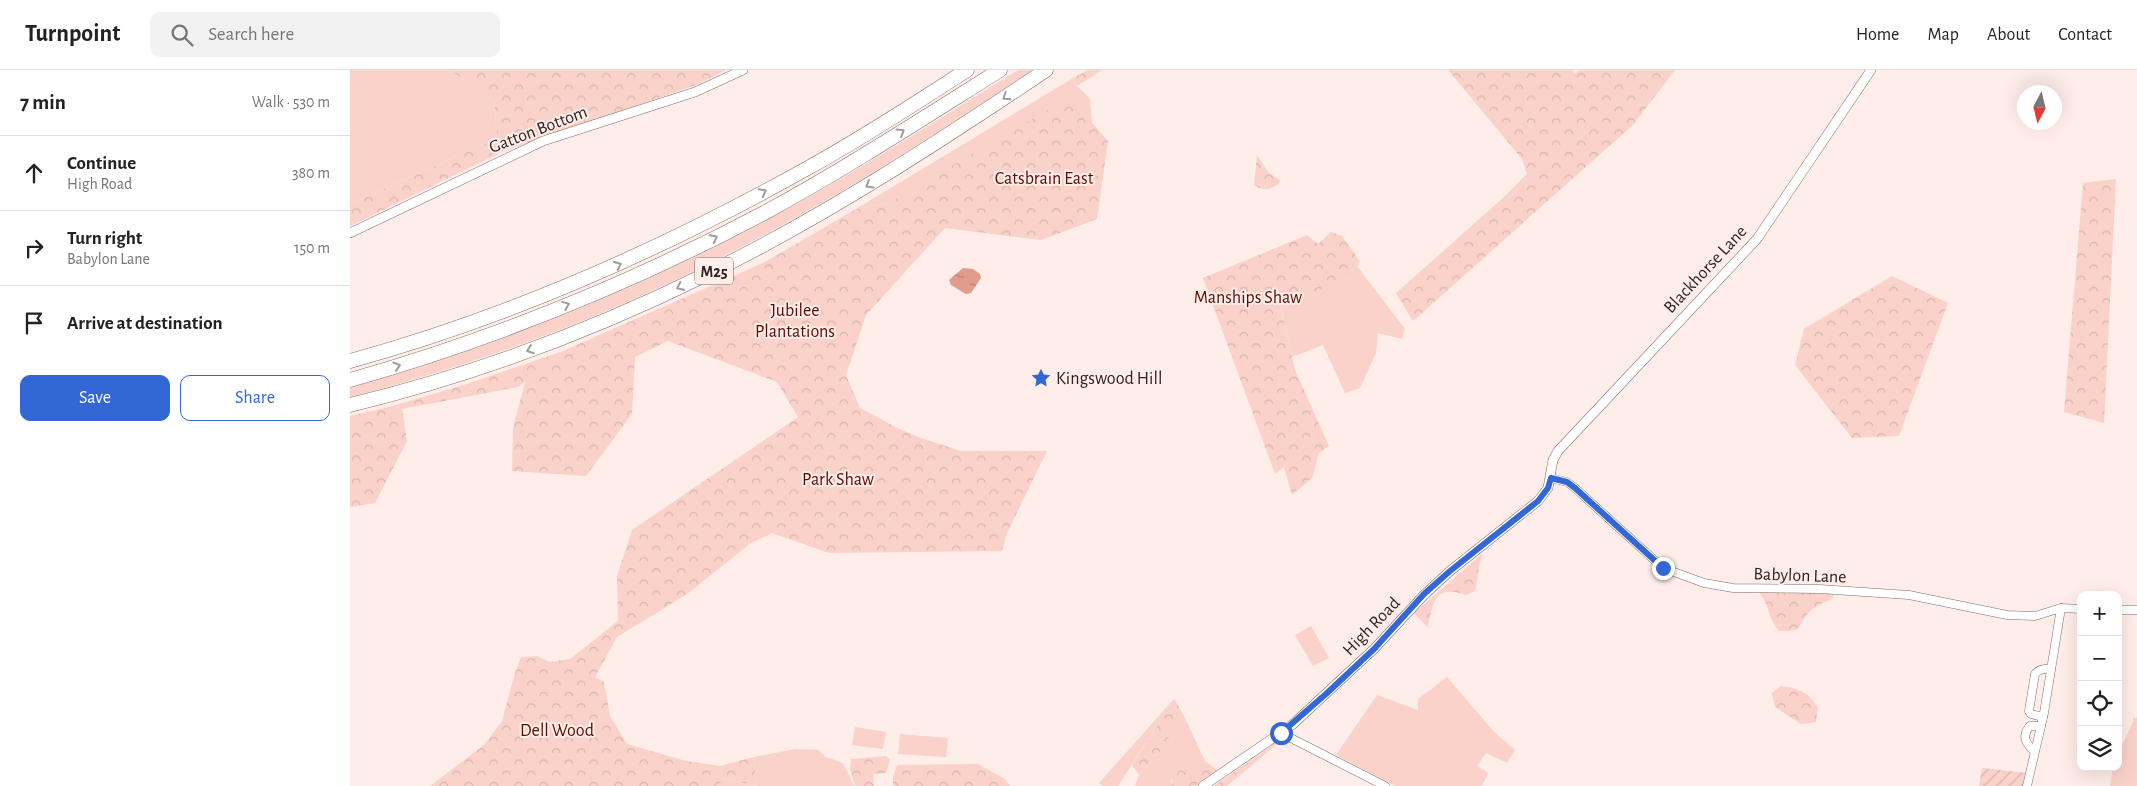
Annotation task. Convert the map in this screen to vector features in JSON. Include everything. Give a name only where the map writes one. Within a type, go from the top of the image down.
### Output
[{"type":"highway","name":"M25","points":[[350,361],[432,336],[526,303],[591,277],[674,239],[807,169],[967,70]]},
{"type":"highway","name":"M25","points":[[350,380],[440,352],[532,319],[678,256],[825,178],[1000,70]]},
{"type":"highway","name":"M25","points":[[350,405],[407,390],[517,355],[582,330],[678,288],[772,240],[864,188],[946,137],[1046,70]]},
{"type":"street","name":"Gatton Bottom","points":[[350,233],[543,141],[695,92],[743,70]]},
{"type":"street","name":"Blackhorse Lane","points":[[1551,478],[1553,460],[1566,441],[1757,239],[1870,70]]},
{"type":"street","name":"Babylon Lane","points":[[1551,478],[1567,482],[1575,488],[1663,568],[1704,582],[1733,588],[1819,589],[1910,595],[2007,615],[2035,616],[2061,608],[2077,609]]},
{"type":"street","name":"High Road","points":[[1203,786],[1281,733],[1326,694],[1374,649],[1443,577],[1538,501],[1548,488],[1551,478]]},
{"type":"street","points":[[2028,786],[2034,751],[2043,717],[2061,608]]},
{"type":"street","points":[[2122,610],[2137,610]]},
{"type":"street","points":[[2043,717],[2031,714],[2029,711],[2035,674],[2038,670],[2051,669]]},
{"type":"street","points":[[2034,751],[2026,744],[2024,739],[2026,729],[2030,726],[2041,726]]},
{"type":"street","points":[[1281,733],[1384,786]]},
{"type":"green space","points":[[350,70],[445,70],[459,76],[494,100],[497,138],[350,204]]},
{"type":"green space","points":[[445,70],[726,70],[699,84],[504,151],[350,226],[350,204],[497,138],[494,100],[459,76]]},
{"type":"green space","points":[[1018,70],[1033,70],[951,124],[825,201],[694,271],[611,309],[525,343],[438,372],[350,397],[350,388],[506,337],[607,297],[706,251],[755,226],[888,151]]},
{"type":"green space","points":[[1088,70],[1102,70],[1077,86],[1073,78]]},
{"type":"green space","points":[[1448,70],[1572,70],[1575,74],[1579,70],[1675,70],[1633,125],[1413,321],[1396,293],[1503,198],[1527,174],[1522,159]]},
{"type":"green space","points":[[1073,78],[1077,86],[1090,99],[1092,123],[1070,98],[888,203],[856,209]]},
{"type":"green space","points":[[1070,97],[1108,141],[1097,219],[1041,240],[945,228],[866,315],[846,375],[860,408],[897,428],[921,438],[961,451],[1047,451],[1007,533],[1002,551],[829,553],[772,533],[751,543],[687,594],[617,637],[595,677],[604,682],[610,716],[627,744],[686,761],[720,766],[754,757],[757,786],[721,778],[720,786],[430,786],[484,745],[502,721],[521,657],[537,656],[550,662],[570,659],[618,621],[617,576],[632,530],[798,417],[777,382],[668,341],[635,357],[632,414],[586,476],[512,471],[513,428],[525,382],[518,387],[402,409],[407,441],[375,503],[350,507],[350,416],[393,406],[470,383],[563,351],[765,262],[856,209],[888,203]]},
{"type":"green space","points":[[1257,155],[1268,172],[1281,181],[1271,188],[1262,189],[1254,185]]},
{"type":"green space","points":[[2116,179],[2104,423],[2064,412],[2083,183]]},
{"type":"green space","name":"Manships Shaw","points":[[1331,232],[1342,236],[1360,261],[1353,276],[1281,308],[1295,370],[1329,446],[1319,453],[1312,478],[1292,495],[1284,467],[1275,474],[1203,278],[1307,235],[1318,244]]},
{"type":"green space","points":[[1357,266],[1405,329],[1402,339],[1378,333],[1376,353],[1360,388],[1345,393],[1323,345],[1292,357],[1281,307],[1353,276]]},
{"type":"green space","points":[[1892,276],[1948,303],[1899,436],[1852,438],[1795,365],[1804,329]]},
{"type":"green space","points":[[1483,553],[1475,591],[1466,595],[1456,592],[1441,594],[1431,610],[1428,628],[1414,613]]},
{"type":"green space","points":[[1757,590],[1834,593],[1832,599],[1810,611],[1797,629],[1779,631]]},
{"type":"green space","points":[[1311,626],[1329,658],[1313,666],[1295,635]]},
{"type":"green space","points":[[1447,677],[1494,732],[1515,750],[1507,763],[1486,753],[1477,766],[1488,773],[1482,786],[1395,786],[1336,755],[1377,695],[1418,710],[1418,699]]},
{"type":"green space","points":[[1781,686],[1798,690],[1811,699],[1818,708],[1816,722],[1801,724],[1775,707],[1772,693]]},
{"type":"green space","points":[[1174,699],[1118,786],[1102,786],[1099,783]]},
{"type":"green space","points":[[1174,699],[1183,714],[1159,753],[1139,775],[1132,765]]},
{"type":"green space","points":[[1183,714],[1205,761],[1186,769],[1171,780],[1172,786],[1135,786],[1139,775],[1159,753]]},
{"type":"green space","points":[[2133,718],[2137,718],[2137,786],[2110,786],[2112,771],[2122,771],[2122,745]]},
{"type":"green space","points":[[855,727],[886,732],[883,749],[852,745]]},
{"type":"green space","points":[[900,734],[948,738],[946,757],[898,754]]},
{"type":"green space","points":[[1282,738],[1288,746],[1276,745],[1227,786],[1214,786]]},
{"type":"green space","points":[[795,749],[818,750],[826,757],[843,763],[854,786],[757,786],[754,757]]},
{"type":"green space","points":[[886,756],[890,760],[886,773],[873,774],[874,786],[855,786],[850,769],[851,759]]},
{"type":"green space","points":[[1205,761],[1218,771],[1196,786],[1172,786],[1173,768],[1186,769]]},
{"type":"green space","points":[[978,764],[1005,779],[1010,786],[893,786],[893,777],[897,765]]},
{"type":"green space","points":[[1982,768],[2027,773],[2024,786],[1979,786]]},
{"type":"green space","points":[[720,778],[757,786],[720,786]]},
{"type":"water","points":[[963,268],[973,269],[980,274],[981,278],[971,293],[966,294],[951,285],[949,280]]},
{"type":"place","name":"Kingswood Hill","points":[[1041,378]]},
{"type":"route","points":[[1281,733],[1374,649],[1424,594],[1538,501],[1548,488],[1551,478],[1567,482],[1575,488],[1663,568]]},
{"type":"park label","name":"Catsbrain East","points":[[1044,178]]},
{"type":"park label","name":"Jubilee Plantations","points":[[795,320]]},
{"type":"park label","name":"Park Shaw","points":[[838,479]]},
{"type":"park label","name":"Dell Wood","points":[[557,730]]}]
